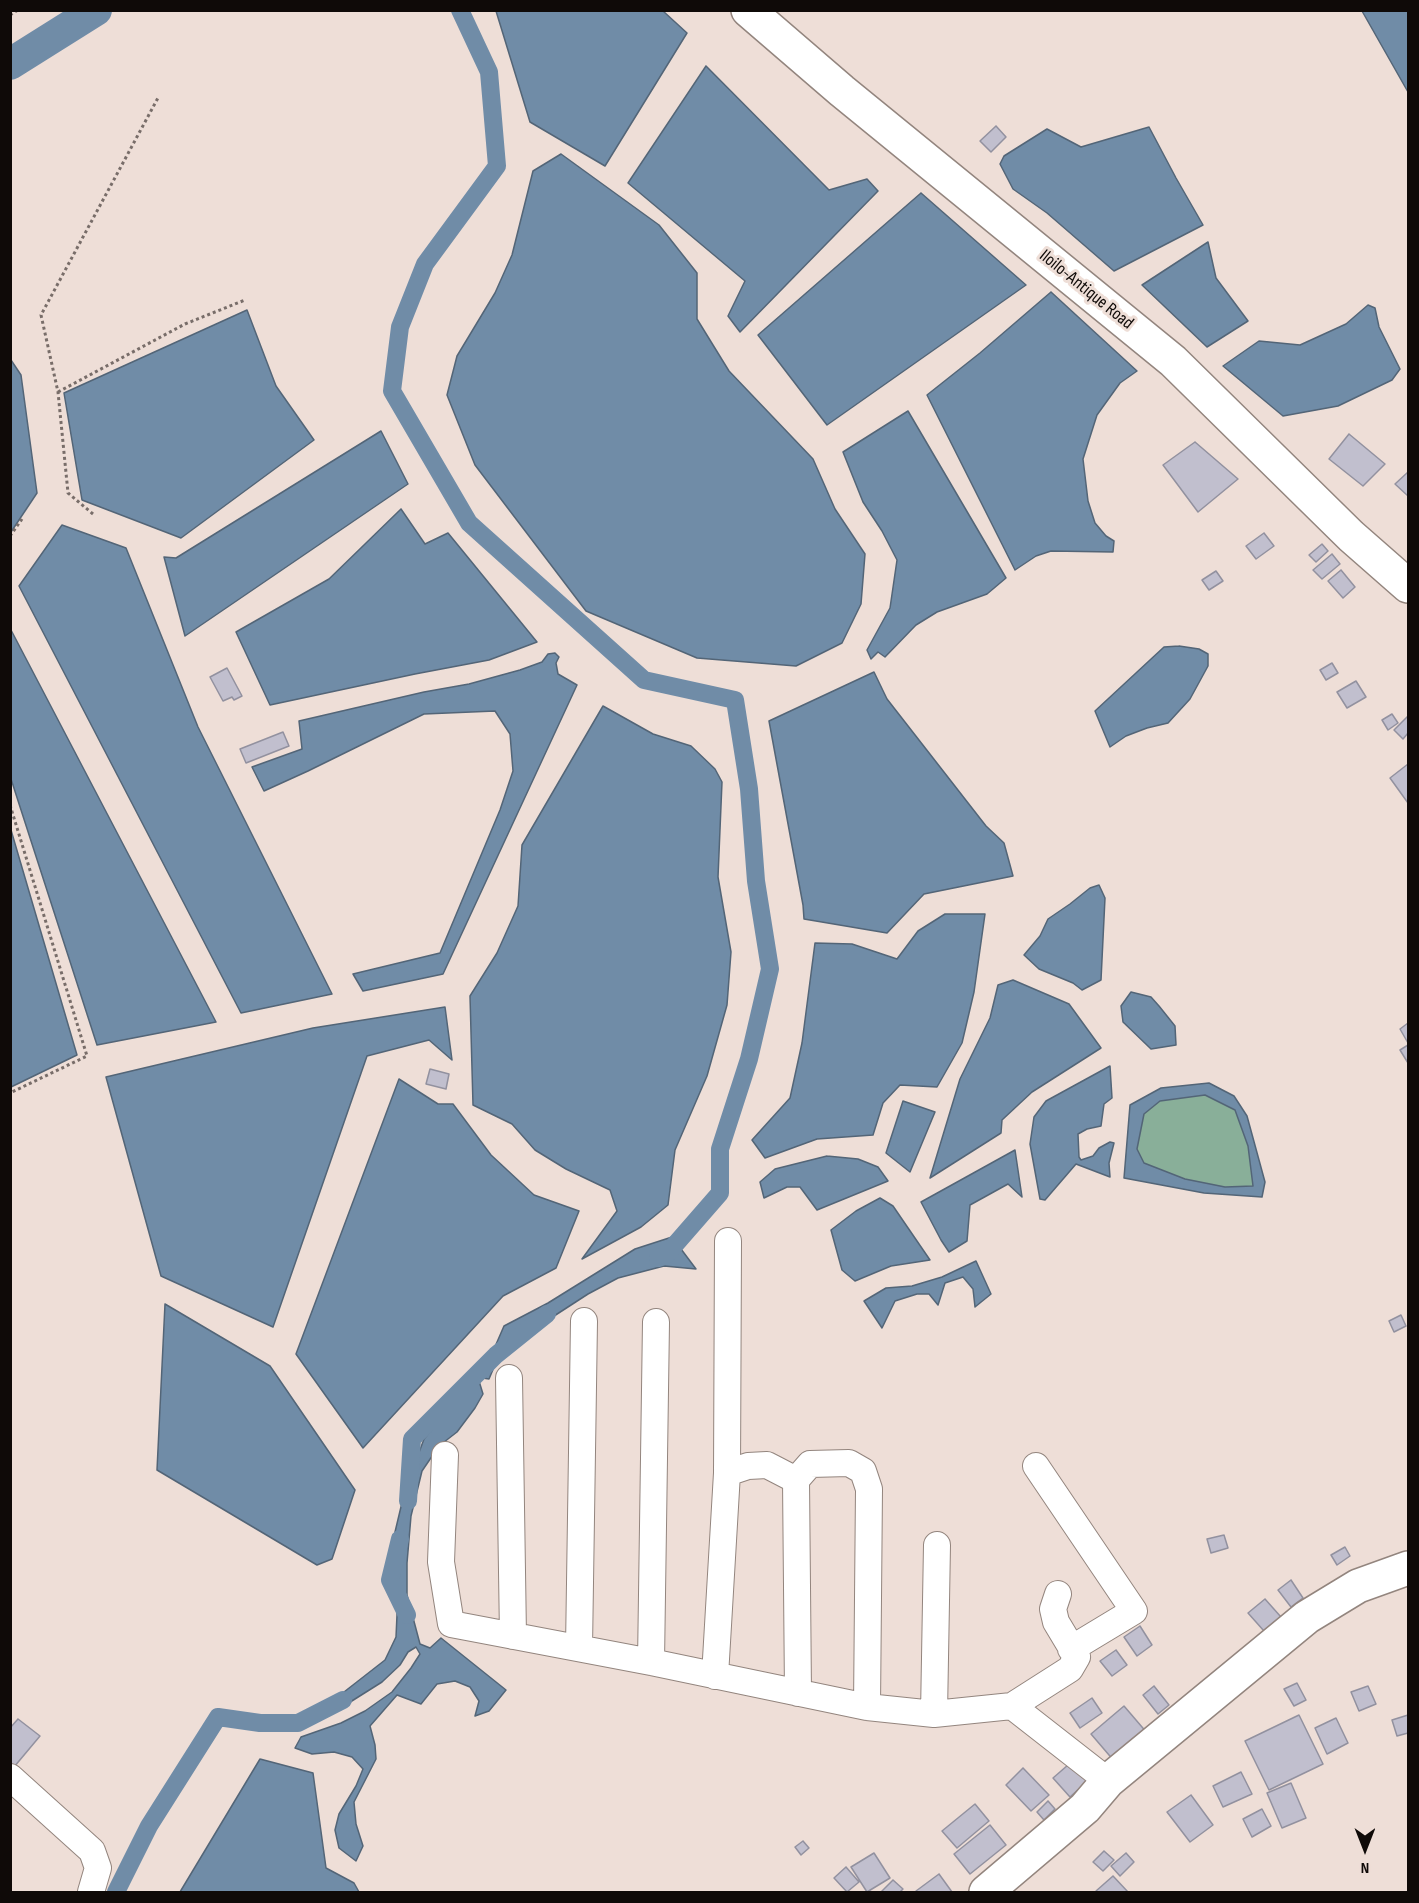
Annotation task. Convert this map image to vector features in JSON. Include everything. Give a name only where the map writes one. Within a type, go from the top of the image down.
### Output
[{"type":"main road","name":"Iloilo-Antique Road","points":[[748,10],[842,91],[1173,361],[1351,536],[1408,586]]},
{"type":"main road","points":[[986,1893],[1085,1808],[1108,1781],[1307,1617],[1358,1586],[1408,1568]]},
{"type":"street","points":[[715,1676],[727,1473],[728,1241]]},
{"type":"street","points":[[579,1648],[584,1321]]},
{"type":"street","points":[[651,1662],[656,1322]]},
{"type":"street","points":[[509,1378],[513,1636]]},
{"type":"street","points":[[445,1455],[441,1562],[451,1624],[651,1662],[867,1707],[934,1714],[1012,1706],[1070,1669],[1077,1657],[1056,1622],[1053,1609],[1058,1594]]},
{"type":"street","points":[[798,1693],[796,1480],[810,1464],[849,1463],[864,1471],[869,1489],[867,1707]]},
{"type":"street","points":[[727,1473],[748,1466],[767,1465],[796,1480]]},
{"type":"street","points":[[1036,1466],[1134,1611],[1071,1649]]},
{"type":"street","points":[[934,1714],[938,1545]]},
{"type":"street","points":[[1012,1706],[1108,1781]]},
{"type":"street","points":[[10,1778],[92,1851],[98,1868],[91,1893]]},
{"type":"path","points":[[10,15],[18,10]]},
{"type":"path","points":[[93,514],[68,493],[58,392],[41,315],[159,96]]},
{"type":"path","points":[[58,392],[185,324],[245,300]]},
{"type":"path","points":[[10,536],[22,519]]},
{"type":"path","points":[[10,804],[87,1056],[10,1093]]},
{"type":"green space","points":[[1205,1095],[1235,1109],[1248,1146],[1254,1186],[1225,1187],[1185,1179],[1144,1164],[1137,1149],[1143,1114],[1160,1101]]},
{"type":"water","points":[[496,11],[663,11],[687,33],[605,166],[530,122]]},
{"type":"water","points":[[1362,11],[1408,11],[1408,92]]},
{"type":"water","points":[[706,66],[829,190],[867,179],[878,191],[740,332],[728,316],[745,281],[628,183]]},
{"type":"water","points":[[1149,127],[1203,225],[1114,271],[1047,213],[1013,189],[1000,164],[1004,156],[1047,129],[1081,147]]},
{"type":"water","points":[[561,154],[659,225],[697,273],[697,319],[729,371],[813,459],[835,509],[865,554],[861,604],[842,643],[796,666],[697,658],[586,611],[475,465],[447,395],[457,356],[495,293],[512,255],[533,171]]},
{"type":"water","points":[[921,193],[1026,285],[827,425],[758,335]]},
{"type":"water","points":[[1208,242],[1216,278],[1248,321],[1207,347],[1142,285]]},
{"type":"water","points":[[1051,292],[1137,371],[1120,383],[1097,415],[1083,459],[1088,501],[1095,523],[1106,536],[1114,541],[1113,552],[1051,551],[1036,556],[1015,570],[927,395]]},
{"type":"water","points":[[1368,305],[1375,308],[1379,327],[1400,369],[1392,380],[1338,406],[1283,416],[1223,366],[1259,341],[1300,345],[1346,324]]},
{"type":"water","points":[[247,310],[276,386],[314,440],[181,538],[82,500],[64,393]]},
{"type":"water","points":[[11,360],[21,375],[37,493],[11,532]]},
{"type":"water","points":[[908,411],[1006,578],[987,594],[937,612],[916,625],[885,657],[878,652],[871,659],[867,650],[890,608],[897,560],[863,502],[843,452]]},
{"type":"water","points":[[381,431],[408,484],[185,636],[164,557],[176,558]]},
{"type":"water","points":[[401,509],[425,544],[448,533],[537,642],[489,660],[270,705],[236,632],[329,579]]},
{"type":"water","points":[[62,525],[126,548],[198,727],[332,994],[241,1013],[19,586]]},
{"type":"water","points":[[10,630],[216,1022],[97,1045],[11,779]]},
{"type":"water","points":[[1179,646],[1199,649],[1208,654],[1208,666],[1190,699],[1168,723],[1126,736],[1110,747],[1095,711],[1164,647]]},
{"type":"water","points":[[555,653],[559,657],[556,663],[558,674],[577,685],[443,974],[363,991],[353,974],[440,953],[500,810],[513,771],[510,734],[495,711],[424,714],[264,791],[252,767],[302,749],[299,721],[469,684],[520,670],[542,662],[548,654]]},
{"type":"water","points":[[874,672],[887,699],[986,826],[1004,843],[1013,876],[924,894],[887,933],[804,919],[769,721]]},
{"type":"water","points":[[603,706],[653,734],[691,746],[715,769],[722,782],[718,877],[731,952],[727,1005],[707,1076],[675,1150],[668,1205],[641,1227],[582,1259],[617,1211],[610,1190],[566,1169],[535,1150],[512,1124],[473,1105],[470,996],[497,953],[518,906],[522,845]]},
{"type":"water","points":[[11,830],[77,1055],[10,1087]]},
{"type":"water","points":[[1099,885],[1105,898],[1101,980],[1082,990],[1073,983],[1039,969],[1024,955],[1040,936],[1048,919],[1090,888]]},
{"type":"water","points":[[945,914],[985,914],[974,992],[962,1043],[937,1087],[900,1085],[883,1103],[873,1135],[817,1139],[765,1158],[752,1140],[790,1098],[802,1043],[815,943],[852,944],[897,959],[918,931]]},
{"type":"water","points":[[1013,980],[1069,1004],[1101,1048],[1032,1092],[1002,1120],[1001,1133],[930,1178],[960,1079],[990,1018],[998,985]]},
{"type":"water","points":[[1131,992],[1151,997],[1159,1006],[1175,1026],[1176,1045],[1151,1049],[1123,1022],[1121,1006]]},
{"type":"water","points":[[445,1007],[452,1060],[429,1040],[367,1056],[273,1327],[161,1276],[106,1077],[313,1028]]},
{"type":"water","points":[[1110,1066],[1112,1098],[1104,1104],[1101,1126],[1078,1134],[1081,1160],[1093,1156],[1099,1148],[1110,1142],[1114,1143],[1109,1163],[1110,1177],[1076,1164],[1045,1200],[1040,1199],[1030,1144],[1034,1117],[1046,1101]]},
{"type":"water","points":[[399,1079],[438,1104],[453,1104],[491,1155],[534,1195],[579,1211],[556,1268],[503,1296],[363,1448],[296,1354]]},
{"type":"water","points":[[1209,1083],[1234,1096],[1247,1116],[1265,1182],[1262,1197],[1204,1193],[1124,1178],[1130,1105],[1161,1088]],"holes":[[[1205,1095],[1235,1110],[1248,1146],[1253,1186],[1225,1187],[1185,1179],[1144,1163],[1137,1149],[1144,1114],[1160,1101]]]},
{"type":"water","points":[[903,1101],[935,1112],[910,1172],[886,1153]]},
{"type":"water","points":[[1015,1150],[1022,1197],[1008,1184],[970,1205],[967,1241],[949,1252],[921,1202]]},
{"type":"water","points":[[827,1156],[858,1159],[878,1167],[888,1181],[817,1210],[800,1187],[787,1187],[764,1198],[760,1182],[775,1169]]},
{"type":"water","points":[[880,1198],[893,1206],[930,1260],[891,1266],[855,1281],[842,1270],[831,1230],[856,1211]]},
{"type":"water","points":[[672,1237],[696,1269],[664,1266],[618,1278],[551,1318],[510,1338],[500,1353],[489,1379],[476,1377],[494,1349],[504,1326],[548,1303],[635,1249]]},
{"type":"water","points":[[976,1261],[991,1294],[975,1307],[973,1289],[963,1277],[945,1283],[938,1305],[929,1294],[917,1294],[895,1301],[882,1328],[864,1301],[886,1288],[912,1286],[942,1277]]},
{"type":"water","points":[[165,1304],[270,1366],[355,1490],[332,1559],[317,1565],[157,1470]]},
{"type":"water","points":[[479,1381],[483,1394],[475,1408],[457,1432],[439,1446],[422,1471],[411,1516],[407,1595],[420,1644],[430,1648],[441,1638],[506,1690],[489,1711],[475,1716],[479,1701],[470,1687],[455,1681],[437,1684],[421,1704],[397,1695],[370,1726],[376,1759],[354,1802],[356,1824],[363,1846],[356,1861],[339,1848],[335,1830],[339,1814],[356,1786],[363,1769],[352,1757],[334,1752],[312,1754],[295,1748],[301,1737],[341,1723],[365,1711],[392,1692],[420,1654],[416,1647],[408,1652],[400,1665],[382,1682],[328,1716],[321,1713],[321,1706],[335,1699],[385,1660],[396,1637],[395,1532],[405,1490],[424,1439],[440,1419]]},
{"type":"water","points":[[260,1759],[313,1773],[326,1868],[354,1883],[359,1892],[180,1892]]},
{"type":"building","points":[[996,126],[1006,137],[991,152],[980,141]]},
{"type":"building","points":[[1349,434],[1385,464],[1363,486],[1329,459]]},
{"type":"building","points":[[1195,442],[1238,479],[1198,512],[1163,465]]},
{"type":"building","points":[[1408,472],[1408,496],[1395,484]]},
{"type":"building","points":[[1264,533],[1274,546],[1256,559],[1246,546]]},
{"type":"building","points":[[1322,544],[1328,551],[1316,562],[1309,555]]},
{"type":"building","points":[[1332,554],[1340,564],[1322,579],[1313,570]]},
{"type":"building","points":[[1341,570],[1355,587],[1343,598],[1328,581]]},
{"type":"building","points":[[1216,571],[1223,581],[1209,590],[1202,580]]},
{"type":"building","points":[[1332,663],[1338,673],[1326,680],[1320,670]]},
{"type":"building","points":[[227,668],[242,696],[234,700],[232,697],[223,701],[210,677]]},
{"type":"building","points":[[1356,681],[1366,697],[1347,708],[1337,692]]},
{"type":"building","points":[[1392,714],[1398,723],[1388,730],[1382,720]]},
{"type":"building","points":[[1408,716],[1408,733],[1403,739],[1394,730]]},
{"type":"building","points":[[283,732],[289,746],[246,763],[240,749]]},
{"type":"building","points":[[1408,764],[1408,803],[1390,778]]},
{"type":"building","points":[[1408,1023],[1408,1043],[1400,1029]]},
{"type":"building","points":[[1408,1045],[1408,1063],[1400,1050]]},
{"type":"building","points":[[430,1069],[449,1074],[446,1089],[426,1084]]},
{"type":"building","points":[[1401,1315],[1406,1326],[1394,1332],[1389,1321]]},
{"type":"building","points":[[1224,1535],[1228,1548],[1211,1553],[1207,1539]]},
{"type":"building","points":[[1345,1547],[1350,1556],[1337,1565],[1331,1555]]},
{"type":"building","points":[[1291,1580],[1303,1598],[1291,1607],[1278,1590]]},
{"type":"building","points":[[1265,1599],[1281,1617],[1264,1631],[1248,1613]]},
{"type":"building","points":[[1140,1626],[1152,1645],[1137,1656],[1124,1637]]},
{"type":"building","points":[[1116,1650],[1127,1665],[1112,1676],[1100,1661]]},
{"type":"building","points":[[1297,1683],[1306,1700],[1294,1706],[1284,1689]]},
{"type":"building","points":[[1154,1686],[1169,1705],[1158,1714],[1143,1695]]},
{"type":"building","points":[[1368,1686],[1376,1704],[1359,1711],[1351,1692]]},
{"type":"building","points":[[1092,1698],[1102,1713],[1080,1728],[1070,1713]]},
{"type":"building","points":[[1124,1706],[1148,1734],[1115,1762],[1091,1734]]},
{"type":"building","points":[[1299,1715],[1323,1764],[1269,1790],[1245,1741]]},
{"type":"building","points":[[1408,1715],[1408,1733],[1397,1736],[1392,1720]]},
{"type":"building","points":[[1336,1718],[1348,1743],[1327,1754],[1315,1728]]},
{"type":"building","points":[[18,1719],[40,1736],[14,1767],[10,1764],[10,1728]]},
{"type":"building","points":[[1076,1758],[1092,1777],[1070,1797],[1053,1778]]},
{"type":"building","points":[[1023,1768],[1049,1795],[1031,1811],[1006,1785]]},
{"type":"building","points":[[1241,1772],[1252,1794],[1223,1807],[1213,1786]]},
{"type":"building","points":[[1291,1783],[1306,1818],[1282,1828],[1267,1793]]},
{"type":"building","points":[[1191,1795],[1213,1825],[1190,1842],[1167,1812]]},
{"type":"building","points":[[1048,1801],[1055,1809],[1044,1820],[1037,1812]]},
{"type":"building","points":[[975,1804],[989,1821],[957,1848],[942,1831]]},
{"type":"building","points":[[1262,1809],[1271,1826],[1252,1837],[1243,1819]]},
{"type":"building","points":[[990,1825],[1006,1845],[970,1874],[954,1854]]},
{"type":"building","points":[[803,1841],[809,1848],[801,1855],[795,1847]]},
{"type":"building","points":[[1104,1851],[1114,1860],[1103,1871],[1093,1862]]},
{"type":"building","points":[[874,1853],[890,1878],[867,1892],[851,1867]]},
{"type":"building","points":[[1126,1853],[1134,1862],[1120,1876],[1111,1866]]},
{"type":"building","points":[[846,1867],[859,1882],[847,1892],[834,1878]]},
{"type":"building","points":[[939,1874],[952,1892],[916,1891]]},
{"type":"building","points":[[1113,1876],[1128,1892],[1096,1891]]},
{"type":"building","points":[[893,1880],[903,1889],[900,1892],[881,1892]]},
{"type":"waterway","points":[[10,64],[96,10]]},
{"type":"waterway","points":[[460,10],[489,72],[497,166],[425,264],[400,327],[392,391],[469,523],[644,680],[735,700],[749,789],[756,881],[770,969],[749,1059],[720,1149],[720,1193],[666,1255],[658,1258]]},
{"type":"waterway","points":[[408,1501],[412,1439],[496,1355],[547,1314]]},
{"type":"waterway","points":[[400,1539],[390,1580],[407,1615]]},
{"type":"waterway","points":[[116,1892],[149,1826],[218,1717],[260,1723],[298,1723],[343,1700]]}]
